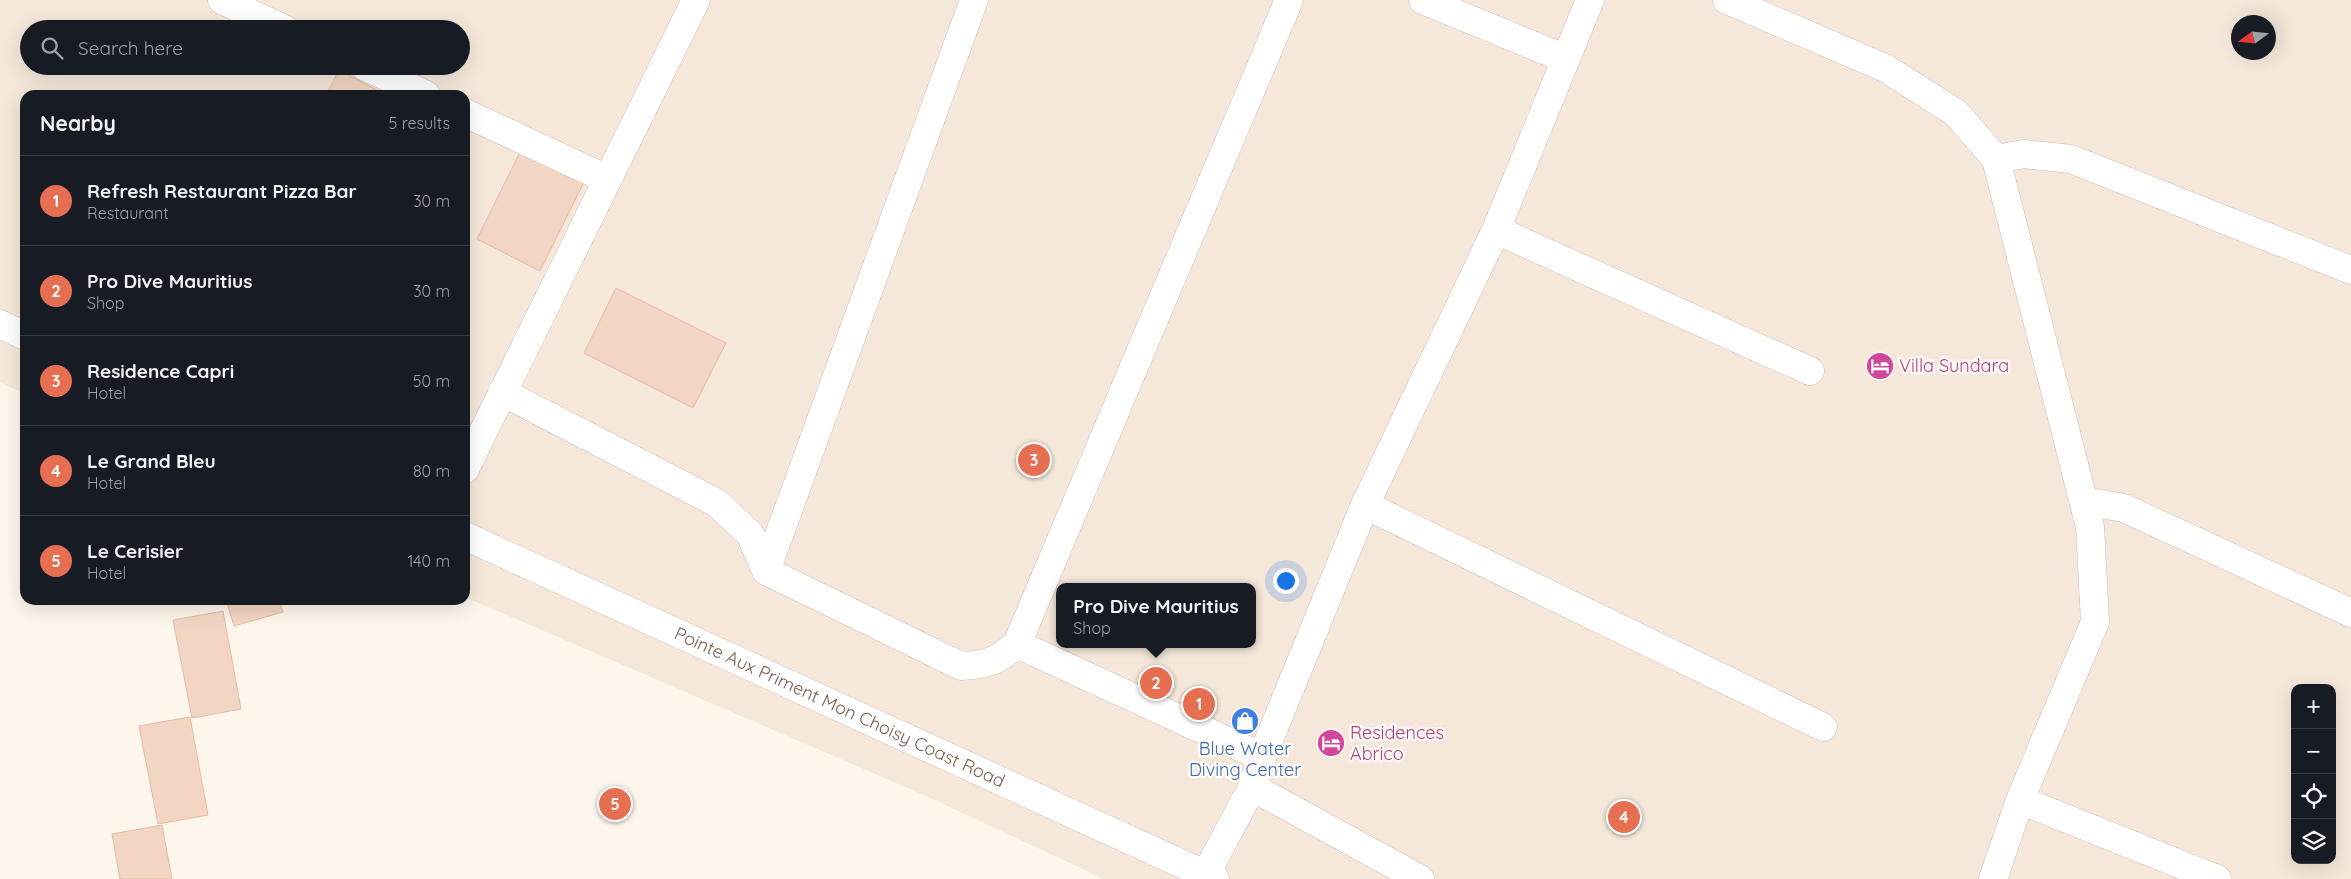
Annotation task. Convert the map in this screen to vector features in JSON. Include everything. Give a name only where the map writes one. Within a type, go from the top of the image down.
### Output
[{"type":"street","points":[[222,0],[265,20]]},
{"type":"street","points":[[470,459],[696,0]]},
{"type":"street","points":[[766,570],[974,0]]},
{"type":"street","points":[[502,392],[717,503],[750,534],[766,570],[961,666],[984,665],[1003,656],[1017,644],[1289,0]]},
{"type":"street","points":[[1422,0],[1566,59]]},
{"type":"street","points":[[1211,877],[1252,788],[1262,757],[1365,505],[1496,230],[1590,0]]},
{"type":"street","points":[[1728,0],[1885,68],[1956,113],[1996,159],[2090,527],[2095,622],[2020,800],[1993,879]]},
{"type":"street","points":[[383,75],[415,90]]},
{"type":"street","points":[[470,115],[607,179]]},
{"type":"street","points":[[1996,159],[2024,154],[2071,159],[2351,270]]},
{"type":"street","points":[[1496,230],[1810,371]]},
{"type":"street","points":[[0,324],[20,334]]},
{"type":"street","points":[[2084,501],[2124,508],[2351,613]]},
{"type":"street","points":[[1365,505],[1823,727]]},
{"type":"street","name":"Pointe Aux Priment Mon Choisy Coast Road","points":[[470,538],[1211,877]]},
{"type":"street","points":[[1017,644],[1262,757]]},
{"type":"street","points":[[1252,788],[1420,879]]},
{"type":"street","points":[[2020,800],[2217,879]]},
{"type":"shaded area","points":[[0,0],[2351,0],[2351,879],[1104,879],[926,796],[470,599],[470,90],[20,90],[20,392],[0,382]]},
{"type":"building","points":[[336,75],[348,75],[377,90],[329,90]]},
{"type":"building","points":[[523,146],[586,178],[540,271],[477,239]]},
{"type":"building","points":[[616,288],[726,343],[693,408],[584,353]]},
{"type":"building","points":[[228,605],[281,605],[283,612],[234,626]]},
{"type":"building","points":[[223,611],[241,709],[192,718],[173,620]]},
{"type":"building","points":[[190,717],[208,815],[158,824],[139,726]]},
{"type":"building","points":[[162,825],[172,879],[120,879],[112,834]]},
{"type":"place","name":"Villa Sundara","points":[[1880,366]]},
{"type":"place","name":"Residence Capri","points":[[1034,460]]},
{"type":"place","name":"Pro Dive Mauritius","points":[[1156,683]]},
{"type":"place","name":"Refresh Restaurant Pizza Bar","points":[[1199,704]]},
{"type":"place","name":"Blue Water Diving Center","points":[[1245,721]]},
{"type":"place","name":"Residences Abrico","points":[[1331,743]]},
{"type":"place","name":"Le Cerisier","points":[[615,804]]},
{"type":"place","name":"Le Grand Bleu","points":[[1624,817]]}]
